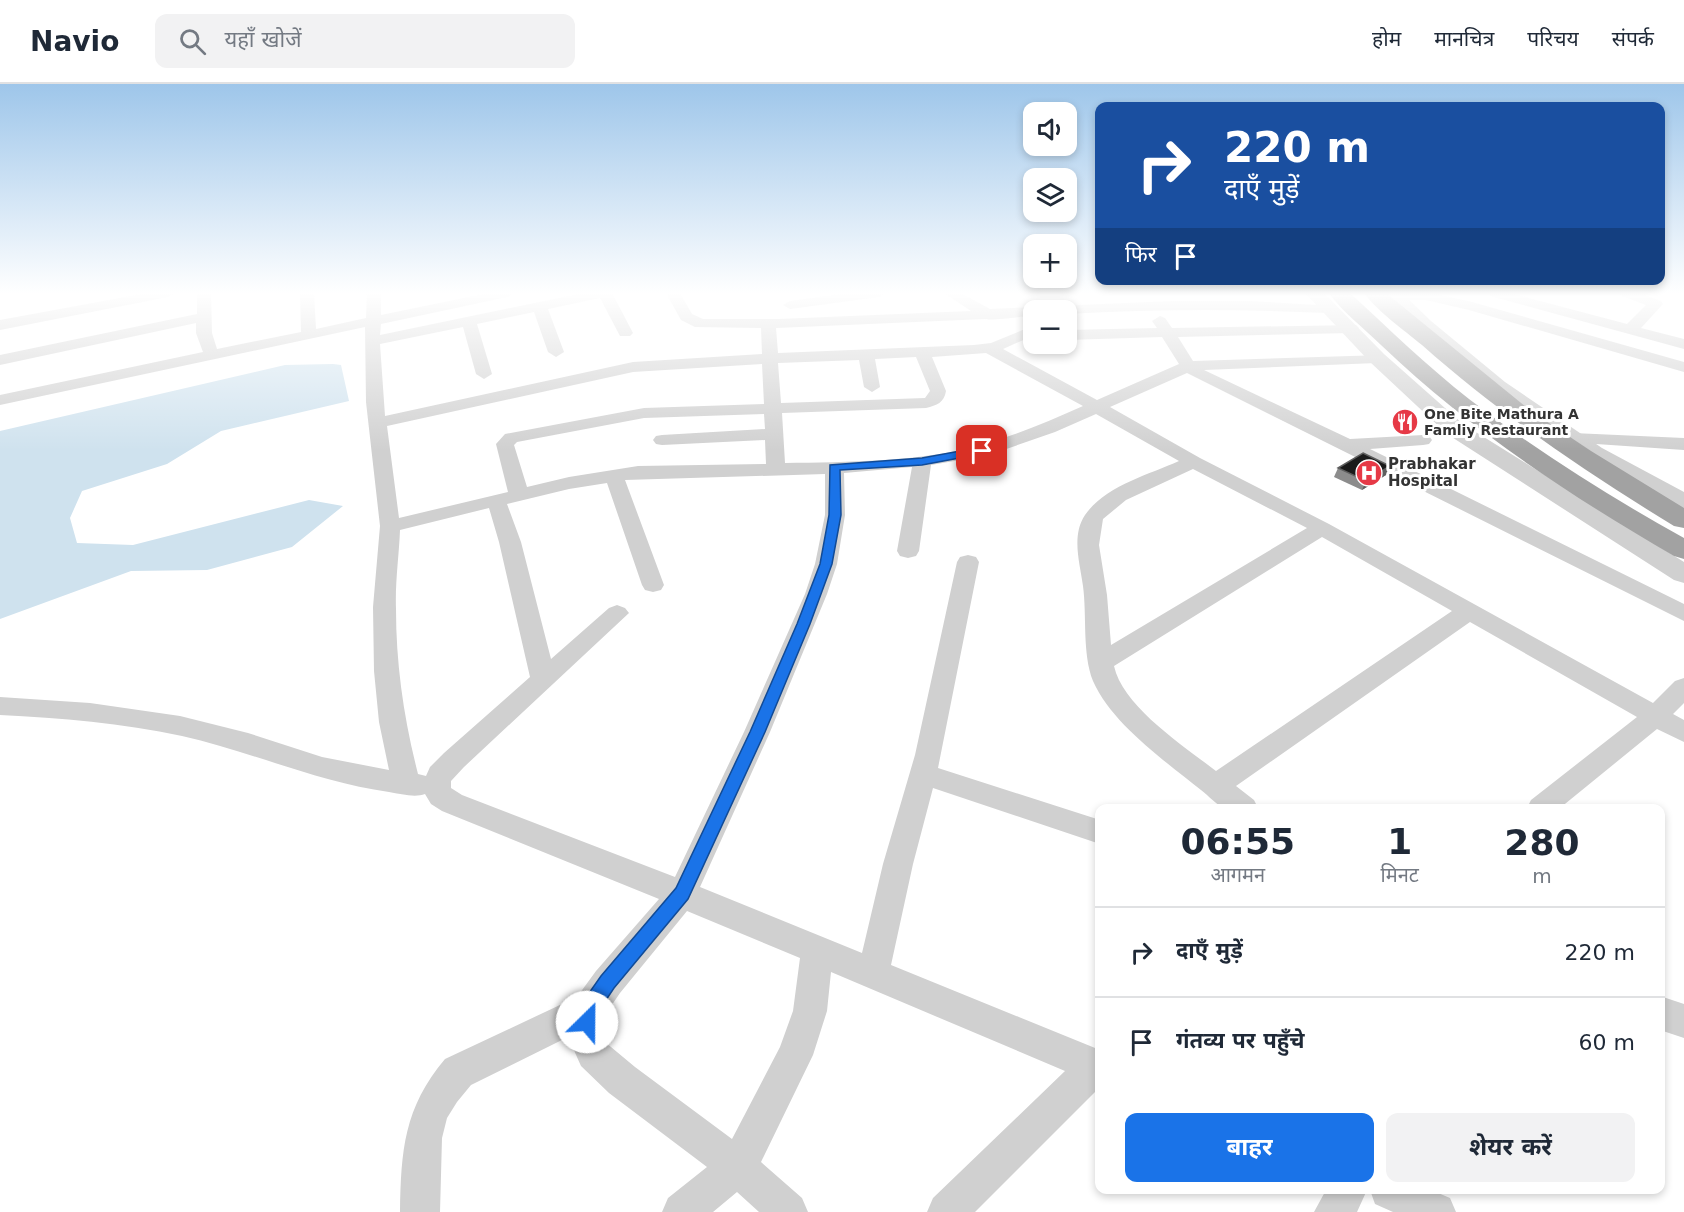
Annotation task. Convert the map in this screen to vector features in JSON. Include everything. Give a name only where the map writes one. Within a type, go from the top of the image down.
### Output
[{"type":"highway","points":[[1389,346],[1514,444],[1606,504],[1684,550]]},
{"type":"highway","points":[[1439,346],[1462,368],[1522,416],[1601,470],[1684,520]]},
{"type":"street","points":[[0,360],[68,346]]},
{"type":"street","points":[[208,346],[211,354]]},
{"type":"street","points":[[0,400],[250,346]]},
{"type":"street","points":[[373,346],[378,423],[390,525],[384,607],[386,671],[392,722],[421,785]]},
{"type":"street","points":[[476,346],[484,374]]},
{"type":"street","points":[[554,346],[556,352]]},
{"type":"street","points":[[769,346],[776,469]]},
{"type":"street","points":[[378,423],[613,370],[655,364],[922,353],[997,346]]},
{"type":"street","points":[[1176,346],[1188,366],[1215,382],[1347,445],[1684,613]]},
{"type":"street","points":[[1366,346],[1455,429],[1684,574]]},
{"type":"street","points":[[1449,346],[1498,386],[1594,453],[1684,502]]},
{"type":"street","points":[[1610,346],[1684,367]]},
{"type":"street","points":[[990,348],[1098,406],[1193,462],[1322,528],[1684,732]]},
{"type":"street","points":[[519,495],[505,444],[512,438],[625,415],[915,404],[934,401],[938,397],[938,391],[922,353]]},
{"type":"street","points":[[866,356],[872,387]]},
{"type":"street","points":[[390,525],[614,475],[668,470],[834,468],[922,461],[982,451],[1098,406],[1188,366],[1377,358]]},
{"type":"street","points":[[662,440],[773,434]]},
{"type":"street","points":[[1573,438],[1684,444]]},
{"type":"street","points":[[1347,445],[1423,440]]},
{"type":"street","points":[[908,551],[922,461]]},
{"type":"street","points":[[1193,462],[1112,500],[1099,510],[1090,523],[1089,554],[1099,620],[1102,662],[1106,680],[1116,700],[1142,725],[1239,804]]},
{"type":"street","points":[[788,1212],[738,1167],[622,1080],[593,1054],[585,1036],[589,1009],[608,982],[682,894],[757,732],[816,594],[833,533],[836,496],[834,468]]},
{"type":"street","points":[[614,475],[653,585]]},
{"type":"street","points":[[1662,490],[1684,495]]},
{"type":"street","points":[[496,500],[510,542],[543,678]]},
{"type":"street","points":[[1102,662],[1322,528]]},
{"type":"street","points":[[873,973],[889,910],[897,864],[922,774],[955,632],[968,562]]},
{"type":"street","points":[[1216,786],[1470,611]]},
{"type":"street","points":[[421,785],[440,775],[616,613]]},
{"type":"street","points":[[1546,804],[1656,716],[1684,687]]},
{"type":"street","points":[[0,706],[110,715],[163,723],[239,741],[306,764],[362,778],[421,785],[452,802],[682,894],[1095,1066]]},
{"type":"street","points":[[922,774],[1095,830]]},
{"type":"street","points":[[682,1212],[738,1167],[799,1045],[810,1011],[817,950]]},
{"type":"street","points":[[420,1212],[420,1145],[429,1113],[443,1088],[458,1072],[589,1009]]},
{"type":"street","points":[[1665,1015],[1684,1021]]},
{"type":"street","points":[[947,1212],[1095,1069]]},
{"type":"street","points":[[1334,1212],[1345,1194]]},
{"type":"water","points":[[285,365],[341,365],[349,401],[221,431],[167,464],[82,491],[70,518],[77,543],[133,545],[309,500],[343,506],[292,547],[207,570],[131,571],[0,619],[0,431]]},
{"type":"building","points":[[1363,453],[1390,466],[1366,481],[1338,468]]},
{"type":"place","name":"One Bite Mathura A Famliy Restaurant","points":[[1405,422]]},
{"type":"place","name":"Prabhakar Hospital","points":[[1369,473]]},
{"type":"route","points":[[587,1022],[589,1009],[608,982],[682,894],[757,732],[816,594],[826,564],[835,515],[834,468],[922,461],[982,451]]}]
